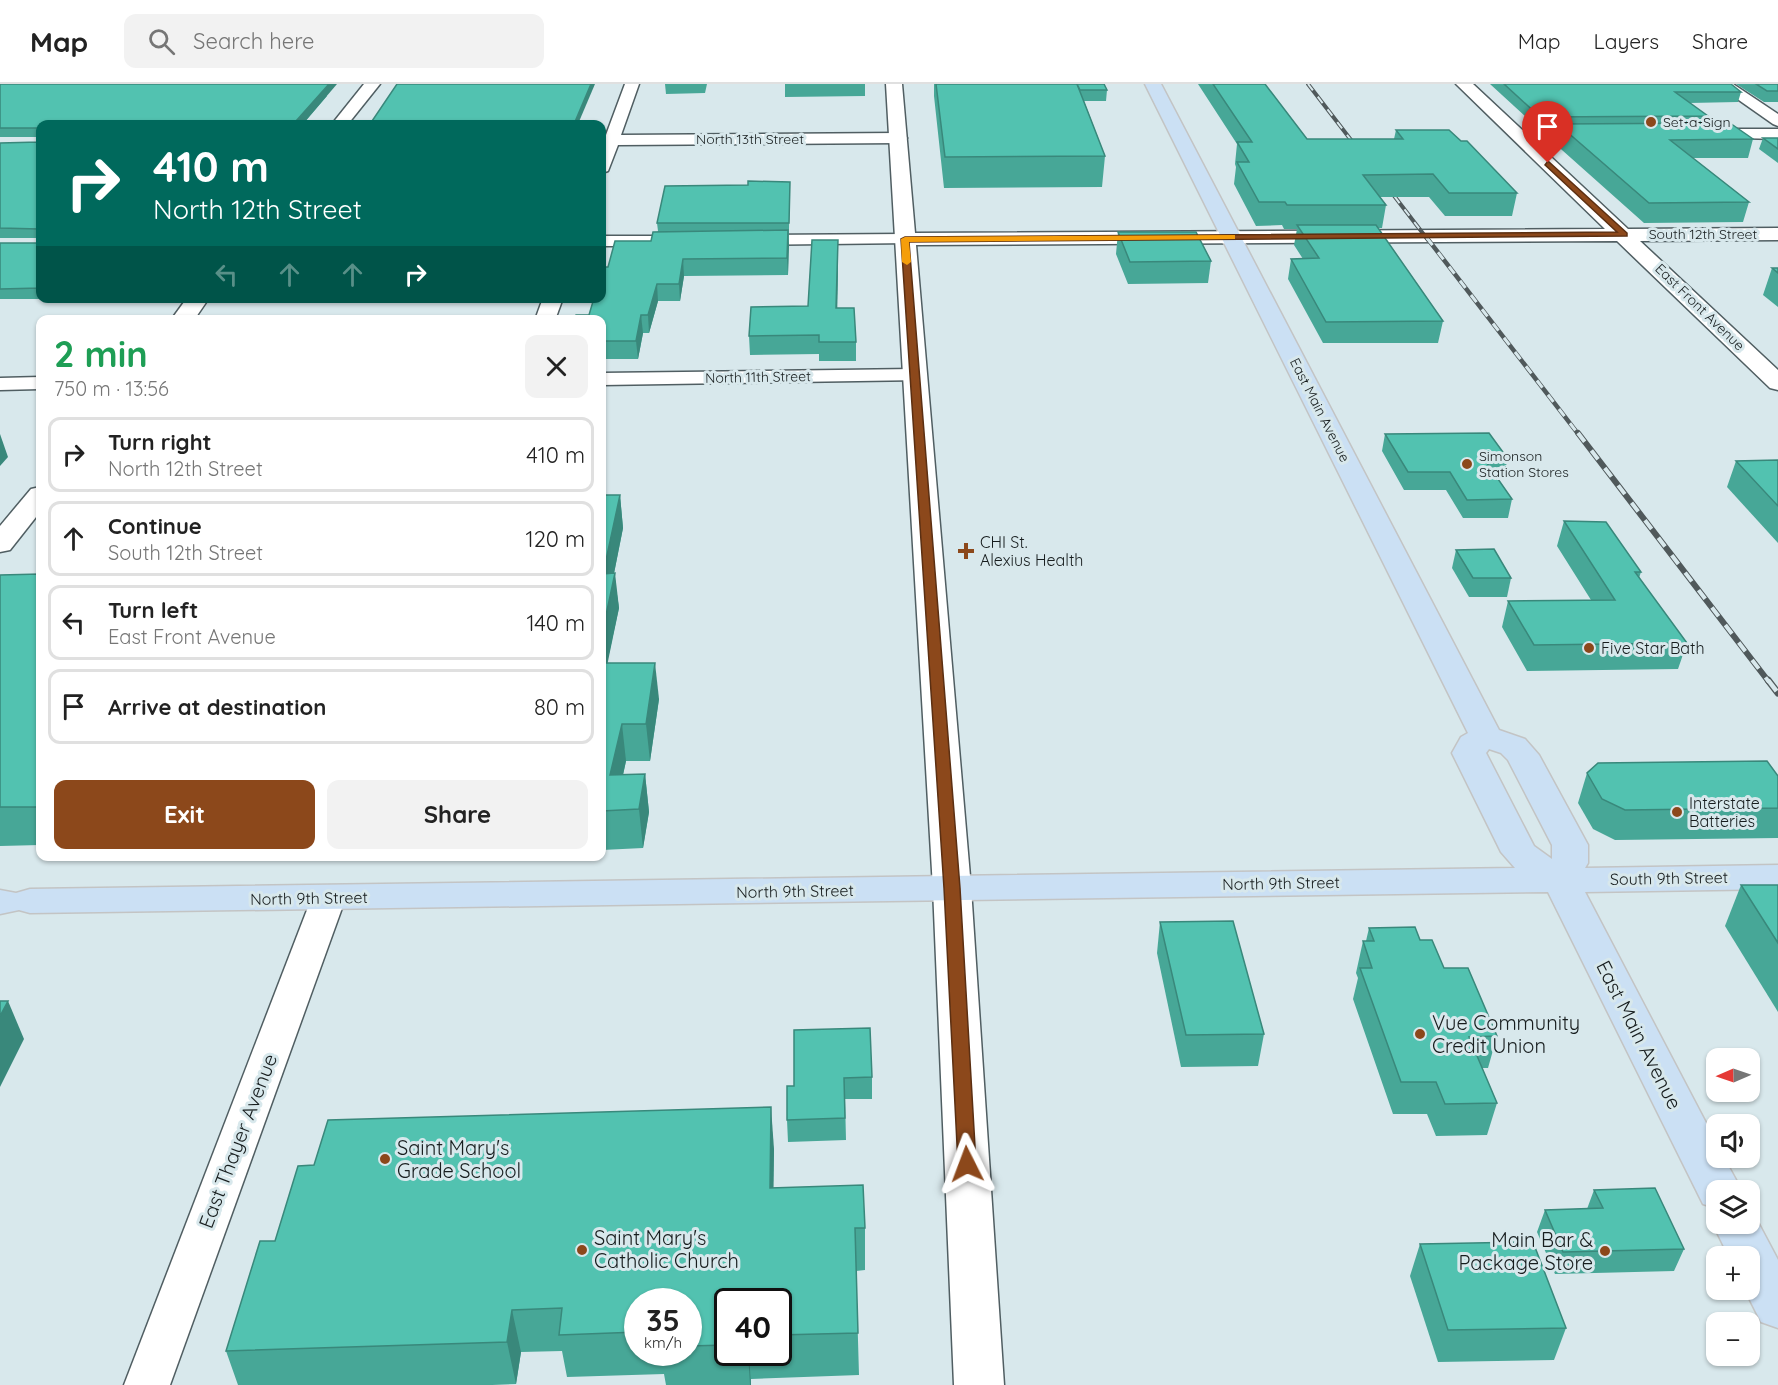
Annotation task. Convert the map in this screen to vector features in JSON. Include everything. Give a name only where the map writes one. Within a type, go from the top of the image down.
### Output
[{"type":"main road","name":"East Main Avenue","points":[[1153,84],[1486,737]]},
{"type":"main road","points":[[1486,737],[1506,742],[1518,750],[1570,846],[1570,863],[1560,879],[1532,864],[1515,846],[1469,753],[1473,744],[1486,737]]},
{"type":"main road","name":"South 9th Street","points":[[1560,879],[1778,877]]},
{"type":"main road","name":"East Main Avenue","points":[[1560,879],[1713,1180]]},
{"type":"main road","name":"North 9th Street","points":[[12,902],[1560,879]]},
{"type":"main road","points":[[1741,1234],[1778,1307]]},
{"type":"street","points":[[343,120],[372,84]]},
{"type":"street","points":[[607,140],[632,84]]},
{"type":"street","points":[[894,84],[952,888],[979,1385]]},
{"type":"street","name":"East Front Avenue","points":[[1464,84],[1624,235],[1770,368],[1778,383]]},
{"type":"street","points":[[1723,84],[1778,121]]},
{"type":"street","points":[[1687,134],[1778,134]]},
{"type":"street","points":[[1518,135],[1608,135]]},
{"type":"street","name":"North 13th Street","points":[[607,140],[899,138]]},
{"type":"street","name":"South 12th Street","points":[[905,239],[1778,234]]},
{"type":"street","points":[[731,240],[905,239]]},
{"type":"street","points":[[606,241],[708,241]]},
{"type":"street","points":[[186,315],[195,303]]},
{"type":"street","name":"North 11th Street","points":[[606,379],[914,375]]},
{"type":"street","points":[[0,384],[36,383]]},
{"type":"street","points":[[0,544],[36,500]]},
{"type":"street","name":"East Thayer Avenue","points":[[147,1385],[329,897]]},
{"type":"building","points":[[0,84],[329,84],[297,120],[36,120],[36,128],[0,128]]},
{"type":"building","points":[[397,84],[591,84],[576,120],[373,120]]},
{"type":"building","points":[[936,84],[1077,84],[1105,156],[945,157]]},
{"type":"building","points":[[1077,84],[1104,84],[1107,90],[1080,90]]},
{"type":"building","points":[[1213,84],[1265,84],[1307,139],[1403,139],[1396,130],[1449,130],[1461,141],[1467,141],[1517,193],[1449,193],[1433,174],[1363,175],[1386,205],[1287,205],[1285,202],[1259,202],[1237,162],[1249,162],[1237,142],[1252,142]]},
{"type":"building","points":[[1504,84],[1731,84],[1741,92],[1675,92],[1708,116],[1540,117]]},
{"type":"building","points":[[1756,84],[1778,84],[1778,91],[1767,91]]},
{"type":"building","points":[[1730,123],[1753,139],[1670,140],[1749,202],[1649,203],[1558,124]]},
{"type":"building","points":[[1763,138],[1778,138],[1778,149]]},
{"type":"building","points":[[36,142],[36,229],[0,228],[0,143]]},
{"type":"building","points":[[748,181],[790,182],[789,223],[657,223],[665,186],[748,185]]},
{"type":"building","points":[[1297,225],[1376,225],[1443,321],[1326,322],[1291,259],[1319,258]]},
{"type":"building","points":[[788,230],[787,258],[683,259],[679,284],[657,284],[648,315],[641,315],[636,341],[606,341],[606,315],[589,315],[593,303],[606,303],[606,267],[608,267],[615,241],[651,241],[653,232]]},
{"type":"building","points":[[1118,232],[1196,232],[1211,261],[1130,262]]},
{"type":"building","points":[[812,240],[838,240],[836,308],[854,308],[856,342],[819,342],[819,335],[749,336],[751,307],[808,306]]},
{"type":"building","points":[[0,243],[36,243],[36,288],[0,289]]},
{"type":"building","points":[[1489,433],[1508,459],[1484,459],[1512,499],[1467,500],[1450,472],[1408,472],[1385,434]]},
{"type":"building","points":[[1778,460],[1778,506],[1736,461]]},
{"type":"building","points":[[606,495],[620,495],[606,560]]},
{"type":"building","points":[[1564,521],[1606,522],[1641,572],[1635,572],[1687,643],[1534,645],[1508,601],[1615,600]]},
{"type":"building","points":[[1494,549],[1511,578],[1473,578],[1456,550]]},
{"type":"building","points":[[615,573],[606,615],[606,574]]},
{"type":"building","points":[[36,574],[36,807],[0,807],[0,575]]},
{"type":"building","points":[[606,663],[655,663],[646,724],[622,724],[610,775],[645,774],[639,809],[606,811]]},
{"type":"building","points":[[1767,761],[1778,776],[1778,808],[1625,810],[1602,799],[1587,773],[1598,763]]},
{"type":"building","points":[[1741,885],[1778,885],[1778,943]]},
{"type":"building","points":[[1233,921],[1264,1034],[1186,1035],[1160,922]]},
{"type":"building","name":"Vue Community Credit Union","points":[[1415,927],[1420,940],[1432,940],[1444,968],[1468,968],[1497,1036],[1469,1037],[1497,1103],[1445,1104],[1436,1082],[1401,1082],[1360,968],[1372,968],[1363,941],[1374,941],[1369,928]]},
{"type":"building","points":[[0,1001],[8,1001],[0,1016]]},
{"type":"building","points":[[870,1028],[872,1077],[844,1078],[845,1118],[787,1120],[787,1086],[794,1086],[794,1030]]},
{"type":"building","name":"Saint Mary's Catholic Church","points":[[771,1107],[770,1188],[863,1185],[865,1228],[855,1228],[858,1333],[792,1335],[792,1288],[714,1288],[714,1345],[702,1346],[702,1288],[624,1288],[624,1333],[559,1335],[562,1308],[512,1310],[507,1342],[226,1351],[260,1241],[275,1241],[298,1166],[314,1165],[328,1120]]},
{"type":"building","points":[[1655,1188],[1684,1249],[1563,1252],[1545,1210],[1603,1208],[1594,1190]]},
{"type":"building","points":[[1533,1242],[1566,1328],[1448,1330],[1420,1244]]},
{"type":"railway","points":[[1308,84],[1361,153]]},
{"type":"railway","points":[[1385,184],[1428,240]]},
{"type":"railway","points":[[1427,238],[1579,435]]},
{"type":"railway","points":[[1578,433],[1769,682]]},
{"type":"railway","points":[[1768,680],[1778,693]]},
{"type":"slow traffic","points":[[907,262],[905,239],[1232,237]]},
{"type":"place","name":"Set-a-Sign","points":[[1651,122]]},
{"type":"place","name":"Simonson Station Stores","points":[[1467,464]]},
{"type":"place","name":"CHI St. Alexius Health","points":[[966,551]]},
{"type":"place","name":"Five Star Bath","points":[[1589,648]]},
{"type":"place","name":"Interstate Batteries","points":[[1677,812]]},
{"type":"place","name":"Vue Community Credit Union","points":[[1420,1034]]},
{"type":"place","name":"Saint Mary's Grade School","points":[[385,1159]]},
{"type":"place","name":"Saint Mary's Catholic Church","points":[[582,1250]]},
{"type":"place","name":"Main Bar & Package Store","points":[[1605,1251]]},
{"type":"route","points":[[967,1164],[952,888],[905,239],[1624,235],[1548,163]]}]
